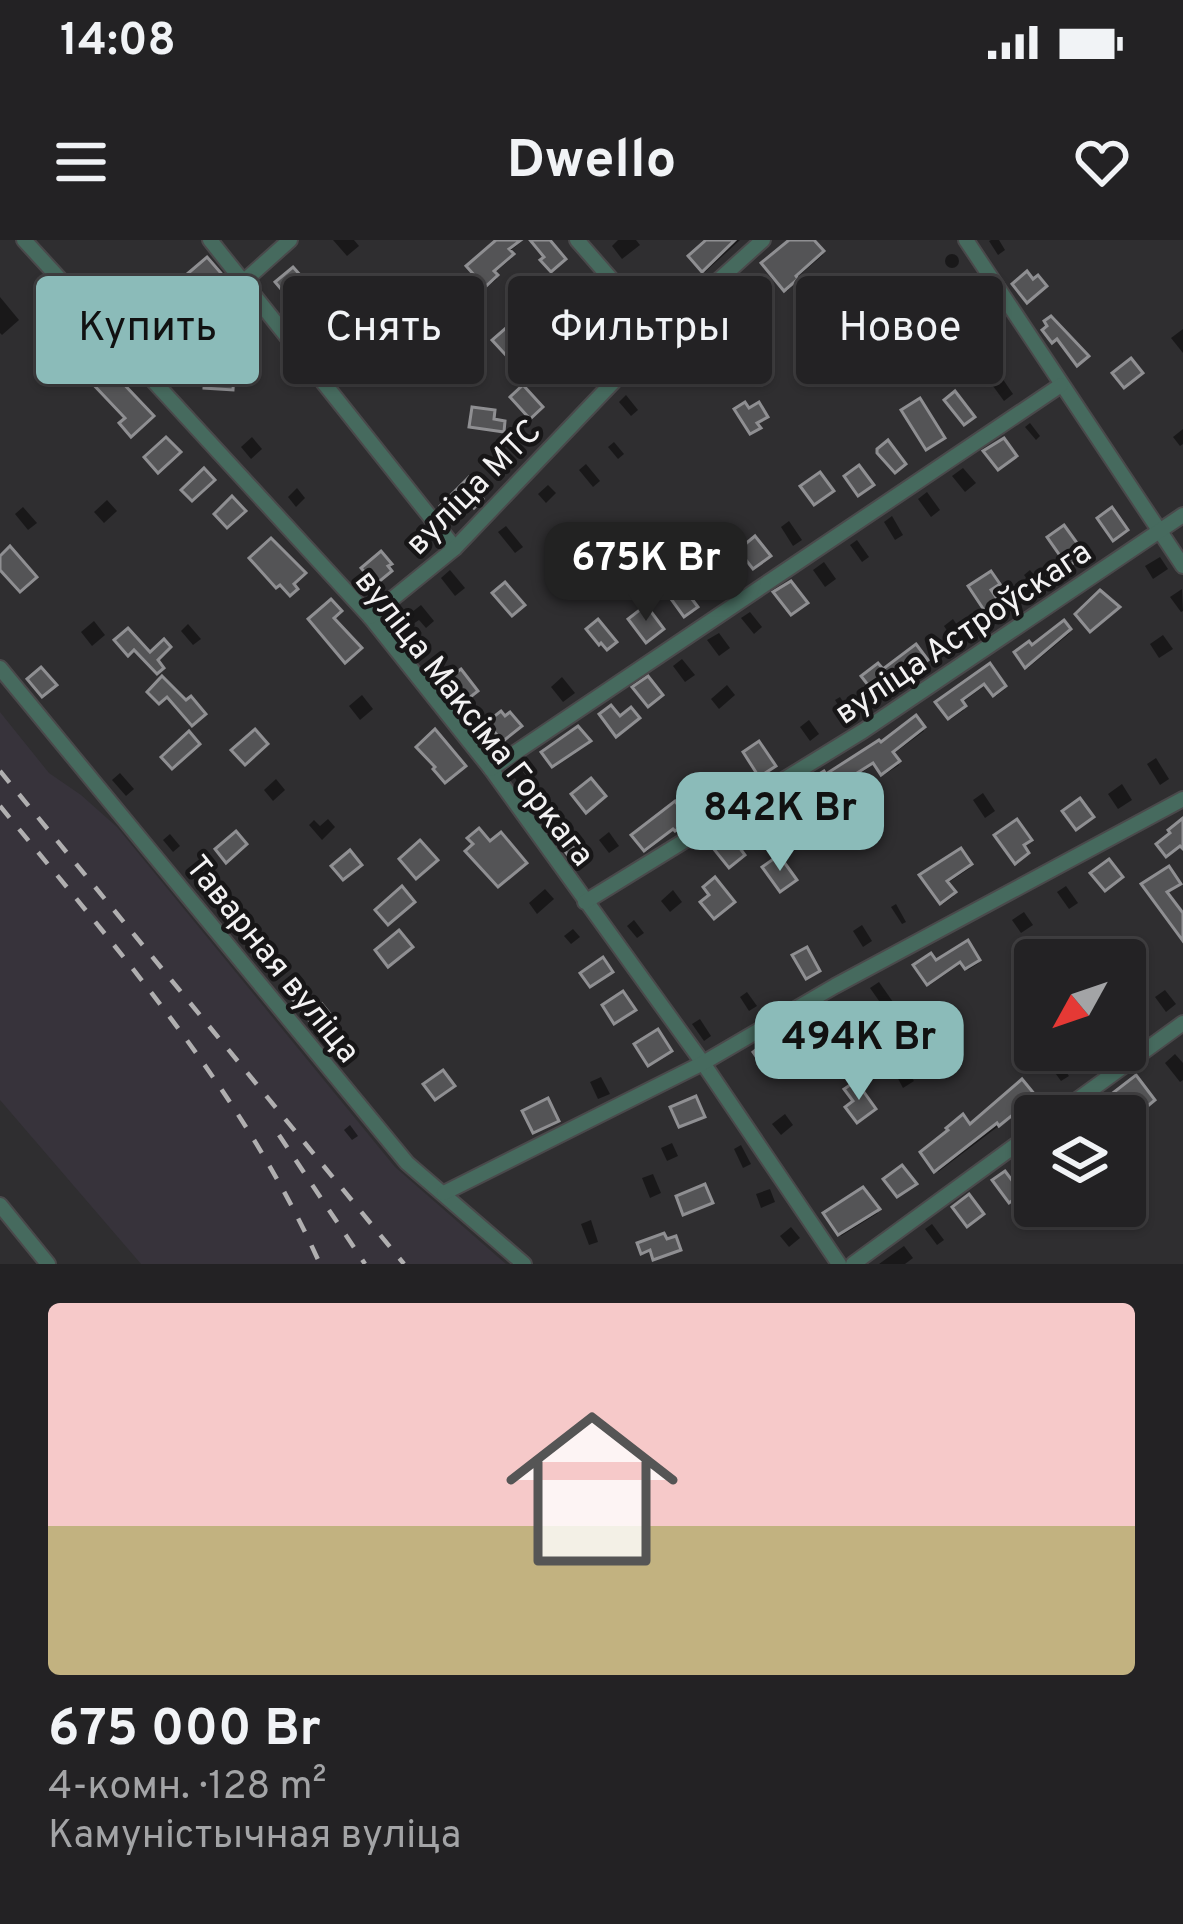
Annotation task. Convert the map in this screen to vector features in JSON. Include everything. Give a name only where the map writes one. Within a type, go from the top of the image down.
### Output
[{"type":"street","name":"вуліца Максіма Горкага","points":[[24,240],[58,276]]},
{"type":"street","points":[[210,240],[239,276]]},
{"type":"street","points":[[252,276],[290,240]]},
{"type":"street","points":[[577,240],[608,276]]},
{"type":"street","name":"вуліца МТС","points":[[723,276],[763,240]]},
{"type":"street","points":[[966,240],[1183,566]]},
{"type":"street","points":[[259,301],[454,548]]},
{"type":"street","name":"вуліца Максіма Горкага","points":[[158,384],[370,617],[491,769],[704,1063],[839,1264]]},
{"type":"street","name":"вуліца МТС","points":[[370,617],[454,548],[611,384]]},
{"type":"street","points":[[491,769],[1060,385]]},
{"type":"street","name":"вуліца Астроўскага","points":[[585,902],[863,731],[1183,515]]},
{"type":"street","name":"Таварная вуліца","points":[[0,668],[407,1162],[524,1264]]},
{"type":"street","points":[[444,1193],[704,1063],[835,986],[1183,799]]},
{"type":"street","points":[[1084,1095],[1183,1023]]},
{"type":"street","points":[[853,1264],[1014,1146]]},
{"type":"street","points":[[0,1205],[48,1264]]},
{"type":"shaded area","points":[[0,712],[49,773],[117,827],[395,1167],[506,1264],[141,1264],[0,1100]]},
{"type":"building","points":[[496,240],[521,240],[509,249],[514,254],[494,271],[498,275],[485,287],[484,276],[475,276],[466,266]]},
{"type":"building","points":[[530,240],[550,240],[566,259],[551,272]]},
{"type":"building","points":[[706,240],[735,240],[702,272],[688,256]]},
{"type":"building","points":[[789,240],[814,240],[824,251],[784,291],[761,263]]},
{"type":"building","points":[[207,257],[224,276],[187,276]]},
{"type":"building","points":[[293,267],[301,276],[283,276],[283,291],[275,282]]},
{"type":"building","points":[[1027,271],[1047,286],[1027,303],[1012,284]]},
{"type":"building","points":[[1051,316],[1089,356],[1077,366],[1057,339],[1052,343],[1042,330]]},
{"type":"building","points":[[507,327],[508,357],[492,340]]},
{"type":"building","points":[[1131,358],[1143,373],[1124,388],[1112,373]]},
{"type":"building","points":[[93,384],[124,384],[154,416],[131,437],[119,423],[125,418]]},
{"type":"building","points":[[204,384],[233,384],[233,390],[204,388]]},
{"type":"building","points":[[523,385],[543,407],[530,419],[510,397]]},
{"type":"building","points":[[955,391],[975,417],[964,425],[944,400]]},
{"type":"building","points":[[920,398],[945,438],[926,450],[901,410]]},
{"type":"building","points":[[745,402],[749,408],[759,402],[768,417],[750,434],[734,409]]},
{"type":"building","points":[[472,407],[495,410],[494,419],[505,421],[504,432],[469,427]]},
{"type":"building","points":[[166,437],[181,452],[158,473],[144,457]]},
{"type":"building","points":[[1004,438],[1017,456],[998,470],[983,451]]},
{"type":"building","points":[[888,440],[906,464],[895,473],[877,453]]},
{"type":"building","points":[[859,465],[874,485],[858,496],[844,476]]},
{"type":"building","points":[[204,468],[215,480],[192,501],[181,490]]},
{"type":"building","points":[[820,472],[834,491],[814,505],[800,486]]},
{"type":"building","points":[[469,477],[483,499],[474,508],[470,503],[453,519],[440,506]]},
{"type":"building","points":[[232,496],[246,511],[227,528],[214,514]]},
{"type":"building","points":[[1112,507],[1128,530],[1113,541],[1097,518]]},
{"type":"building","points":[[1064,525],[1085,554],[1068,567],[1047,537]]},
{"type":"building","points":[[581,531],[596,551],[592,554],[597,560],[588,567],[564,543]]},
{"type":"building","points":[[755,536],[771,556],[753,569],[738,550]]},
{"type":"building","points":[[271,538],[306,573],[290,596],[280,585],[276,588],[249,558]]},
{"type":"building","points":[[10,546],[37,577],[20,592],[0,570],[0,556]]},
{"type":"building","points":[[381,551],[392,571],[375,585],[361,568]]},
{"type":"building","points":[[991,571],[1000,584],[991,590],[1006,612],[992,622],[968,586]]},
{"type":"building","points":[[791,581],[808,603],[791,615],[773,592]]},
{"type":"building","points":[[505,582],[525,605],[512,616],[492,593]]},
{"type":"building","points":[[679,582],[698,607],[684,617],[666,592]]},
{"type":"building","points":[[1100,590],[1120,607],[1090,632],[1075,614]]},
{"type":"building","points":[[331,599],[342,611],[334,618],[362,648],[345,663],[308,619]]},
{"type":"building","points":[[646,605],[664,629],[646,643],[628,619]]},
{"type":"building","points":[[598,619],[617,642],[607,650],[586,629]]},
{"type":"building","points":[[1064,620],[1071,629],[1025,668],[1014,652],[1029,641],[1032,645]]},
{"type":"building","points":[[128,628],[150,652],[164,639],[171,647],[158,660],[164,668],[157,674],[134,650],[128,656],[114,640]]},
{"type":"building","points":[[916,644],[928,660],[878,698],[861,676],[878,663],[883,669]]},
{"type":"building","points":[[990,663],[1006,686],[993,696],[984,684],[962,700],[966,706],[948,719],[935,702]]},
{"type":"building","points":[[41,667],[57,685],[42,697],[27,679]]},
{"type":"building","points":[[461,669],[478,691],[464,702],[442,683]]},
{"type":"building","points":[[162,676],[186,700],[191,696],[206,714],[192,726],[167,697],[159,704],[147,692]]},
{"type":"building","points":[[648,676],[663,695],[648,707],[632,687]]},
{"type":"building","points":[[611,705],[620,716],[631,707],[640,718],[616,737],[599,714]]},
{"type":"building","points":[[501,711],[505,716],[510,712],[522,726],[502,742],[483,725]]},
{"type":"building","points":[[916,715],[925,727],[893,752],[900,761],[881,775],[873,763],[835,787],[839,793],[829,799],[814,777],[881,742]]},
{"type":"building","points":[[578,726],[591,741],[552,767],[541,752]]},
{"type":"building","points":[[255,729],[268,744],[245,765],[231,750]]},
{"type":"building","points":[[435,729],[466,766],[445,783],[416,747]]},
{"type":"building","points":[[189,731],[200,744],[172,769],[161,757]]},
{"type":"building","points":[[759,741],[776,766],[759,777],[743,752]]},
{"type":"building","points":[[591,778],[606,796],[586,813],[571,794]]},
{"type":"building","points":[[1080,798],[1094,817],[1076,830],[1062,811]]},
{"type":"building","points":[[675,801],[690,821],[644,851],[631,835]]},
{"type":"building","points":[[772,806],[786,823],[769,837],[754,820]]},
{"type":"building","points":[[1183,818],[1183,849],[1180,846],[1166,857],[1156,844]]},
{"type":"building","points":[[1017,819],[1032,840],[1024,845],[1029,853],[1015,864],[994,835]]},
{"type":"building","points":[[561,821],[579,843],[567,854],[549,830]]},
{"type":"building","points":[[479,828],[490,841],[501,832],[527,863],[498,887],[465,851],[473,844],[467,838]]},
{"type":"building","points":[[236,831],[247,844],[226,863],[215,849]]},
{"type":"building","points":[[730,835],[745,855],[729,868],[713,848]]},
{"type":"building","points":[[420,840],[438,860],[416,879],[399,859]]},
{"type":"building","points":[[961,848],[972,864],[947,881],[956,892],[940,904],[919,875]]},
{"type":"building","points":[[350,850],[362,865],[343,880],[331,866]]},
{"type":"building","points":[[779,855],[797,880],[780,892],[762,867]]},
{"type":"building","points":[[1109,859],[1123,877],[1105,891],[1090,873]]},
{"type":"building","points":[[1169,866],[1181,884],[1167,892],[1183,913],[1183,941],[1141,884]]},
{"type":"building","points":[[715,877],[735,902],[714,919],[700,902],[709,895],[703,887]]},
{"type":"building","points":[[402,886],[415,902],[388,925],[375,910]]},
{"type":"building","points":[[399,930],[413,947],[388,967],[375,950]]},
{"type":"building","points":[[968,940],[980,960],[965,969],[960,962],[927,985],[913,965],[931,953],[936,960]]},
{"type":"building","points":[[807,947],[820,971],[806,979],[792,955]]},
{"type":"building","points":[[603,957],[613,972],[590,987],[580,973]]},
{"type":"building","points":[[304,991],[331,1015],[315,1028],[293,1000]]},
{"type":"building","points":[[623,991],[636,1010],[614,1024],[602,1005]]},
{"type":"building","points":[[825,1008],[845,1027],[828,1039],[812,1018]]},
{"type":"building","points":[[658,1029],[672,1051],[648,1066],[634,1044]]},
{"type":"building","points":[[767,1041],[783,1063],[768,1074],[753,1052]]},
{"type":"building","points":[[443,1070],[455,1086],[435,1100],[423,1084]]},
{"type":"building","points":[[1136,1075],[1155,1100],[1146,1107],[1146,1095],[1110,1095]]},
{"type":"building","points":[[1022,1079],[1035,1095],[1014,1095],[1014,1114],[934,1172],[920,1152],[963,1114],[970,1124]]},
{"type":"building","points":[[856,1081],[876,1109],[857,1123],[845,1107],[853,1101],[844,1089]]},
{"type":"building","points":[[696,1096],[705,1117],[679,1127],[670,1107]]},
{"type":"building","points":[[548,1098],[559,1121],[533,1133],[522,1111]]},
{"type":"building","points":[[902,1165],[917,1184],[897,1197],[883,1179]]},
{"type":"building","points":[[1005,1171],[1014,1183],[1014,1199],[1009,1203],[992,1180]]},
{"type":"building","points":[[705,1184],[713,1203],[683,1215],[676,1196]]},
{"type":"building","points":[[863,1187],[880,1209],[838,1235],[823,1213]]},
{"type":"building","points":[[969,1194],[984,1214],[967,1227],[952,1207]]},
{"type":"building","points":[[664,1233],[667,1239],[676,1236],[681,1250],[653,1260],[650,1250],[641,1254],[637,1243]]},
{"type":"railway","points":[[0,771],[404,1264]]},
{"type":"railway","points":[[0,806],[133,969],[216,1081],[289,1201],[320,1264]]},
{"type":"railway","points":[[279,1135],[365,1264]]}]
